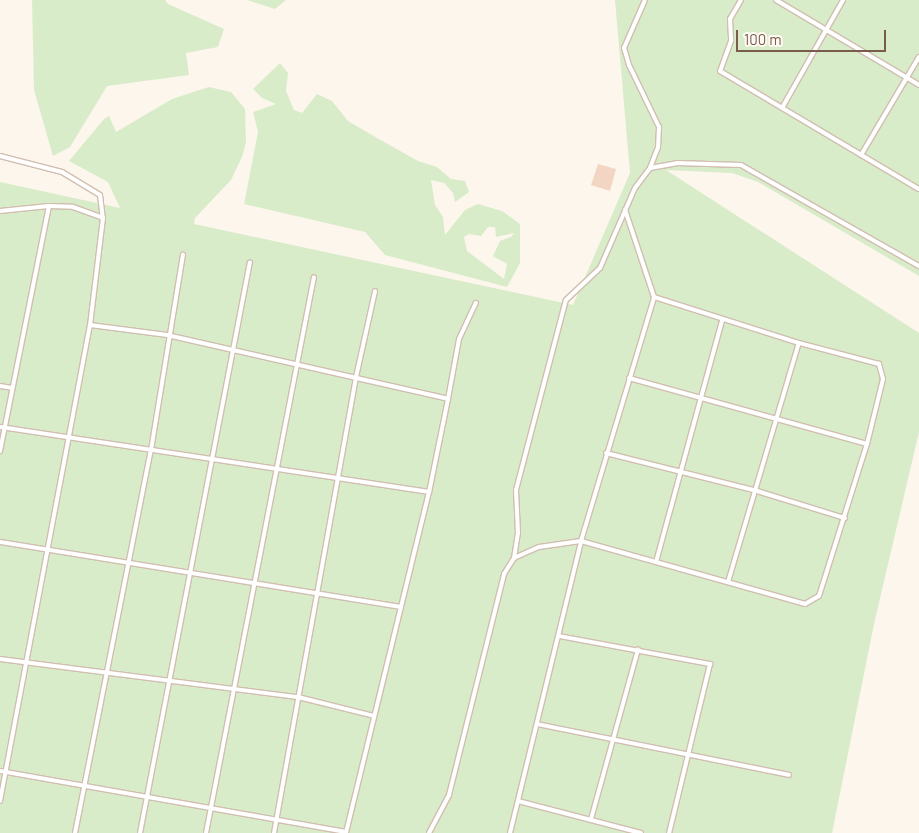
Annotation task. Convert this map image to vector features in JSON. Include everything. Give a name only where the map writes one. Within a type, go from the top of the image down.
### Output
[{"type":"lane","points":[[429,833],[449,795],[504,574],[514,558],[518,532],[516,490],[566,300],[600,268],[634,188],[650,168],[658,147],[659,127],[629,65],[624,48],[645,0]]},
{"type":"lane","points":[[741,0],[730,19],[731,40],[720,71],[919,189]]},
{"type":"lane","points":[[776,0],[919,85]]},
{"type":"lane","points":[[782,108],[843,0]]},
{"type":"lane","points":[[861,155],[919,57]]},
{"type":"lane","points":[[0,156],[62,172],[100,195],[103,218],[90,325],[67,438],[0,802]]},
{"type":"lane","points":[[650,168],[677,162],[741,165],[919,266]]},
{"type":"lane","points":[[0,211],[49,206],[73,207],[103,218]]},
{"type":"lane","points":[[0,451],[2,428],[49,206]]},
{"type":"lane","points":[[510,833],[581,541],[654,297],[625,210]]},
{"type":"lane","points":[[75,833],[151,450],[168,335],[183,256]]},
{"type":"lane","points":[[140,833],[250,262]]},
{"type":"lane","points":[[206,833],[314,277]]},
{"type":"lane","points":[[274,833],[337,477],[375,291]]},
{"type":"lane","points":[[514,558],[539,547],[581,541],[805,604],[819,596],[867,444],[883,379],[879,364],[799,343],[654,297]]},
{"type":"lane","points":[[0,771],[346,832],[429,492],[459,339],[476,303]]},
{"type":"lane","points":[[656,562],[722,320]]},
{"type":"lane","points":[[90,325],[168,335],[448,399]]},
{"type":"lane","points":[[728,582],[757,491],[799,343]]},
{"type":"lane","points":[[629,378],[867,444]]},
{"type":"lane","points":[[0,386],[12,388]]},
{"type":"lane","points":[[2,428],[151,450],[211,461],[337,477],[429,492]]},
{"type":"lane","points":[[606,453],[680,470],[845,518]]},
{"type":"lane","points":[[0,542],[401,607]]},
{"type":"lane","points":[[559,636],[638,649],[710,664],[670,833]]},
{"type":"lane","points":[[591,819],[638,649]]},
{"type":"lane","points":[[0,659],[298,697],[374,716]]},
{"type":"lane","points":[[537,724],[789,775]]},
{"type":"lane","points":[[518,801],[641,833]]},
{"type":"green space","points":[[32,0],[165,0],[168,4],[224,29],[218,47],[186,53],[189,75],[107,86],[70,147],[53,156],[34,90]]},
{"type":"green space","points":[[247,0],[286,0],[275,9]]},
{"type":"green space","points":[[615,0],[919,0],[919,276],[758,182],[732,173],[666,170],[919,333],[919,432],[874,624],[832,833],[0,833],[0,182],[120,208],[108,182],[69,161],[104,119],[109,116],[116,132],[172,99],[209,87],[231,92],[245,109],[246,142],[242,157],[231,180],[195,218],[194,224],[573,305],[630,173]]},
{"type":"green space","points":[[280,63],[288,73],[286,91],[294,110],[302,113],[317,94],[332,101],[348,121],[418,161],[437,167],[451,179],[465,181],[469,192],[455,202],[453,193],[444,183],[431,180],[435,205],[443,217],[445,235],[465,210],[478,204],[502,211],[520,224],[520,263],[507,287],[385,255],[365,232],[244,204],[258,132],[253,112],[276,104],[262,98],[253,89]],"holes":[[[488,227],[495,227],[496,237],[514,233],[511,237],[500,241],[493,256],[507,264],[504,279],[467,251],[464,237],[469,234],[481,236]]]},
{"type":"building","points":[[598,164],[616,169],[610,191],[591,185]]}]
